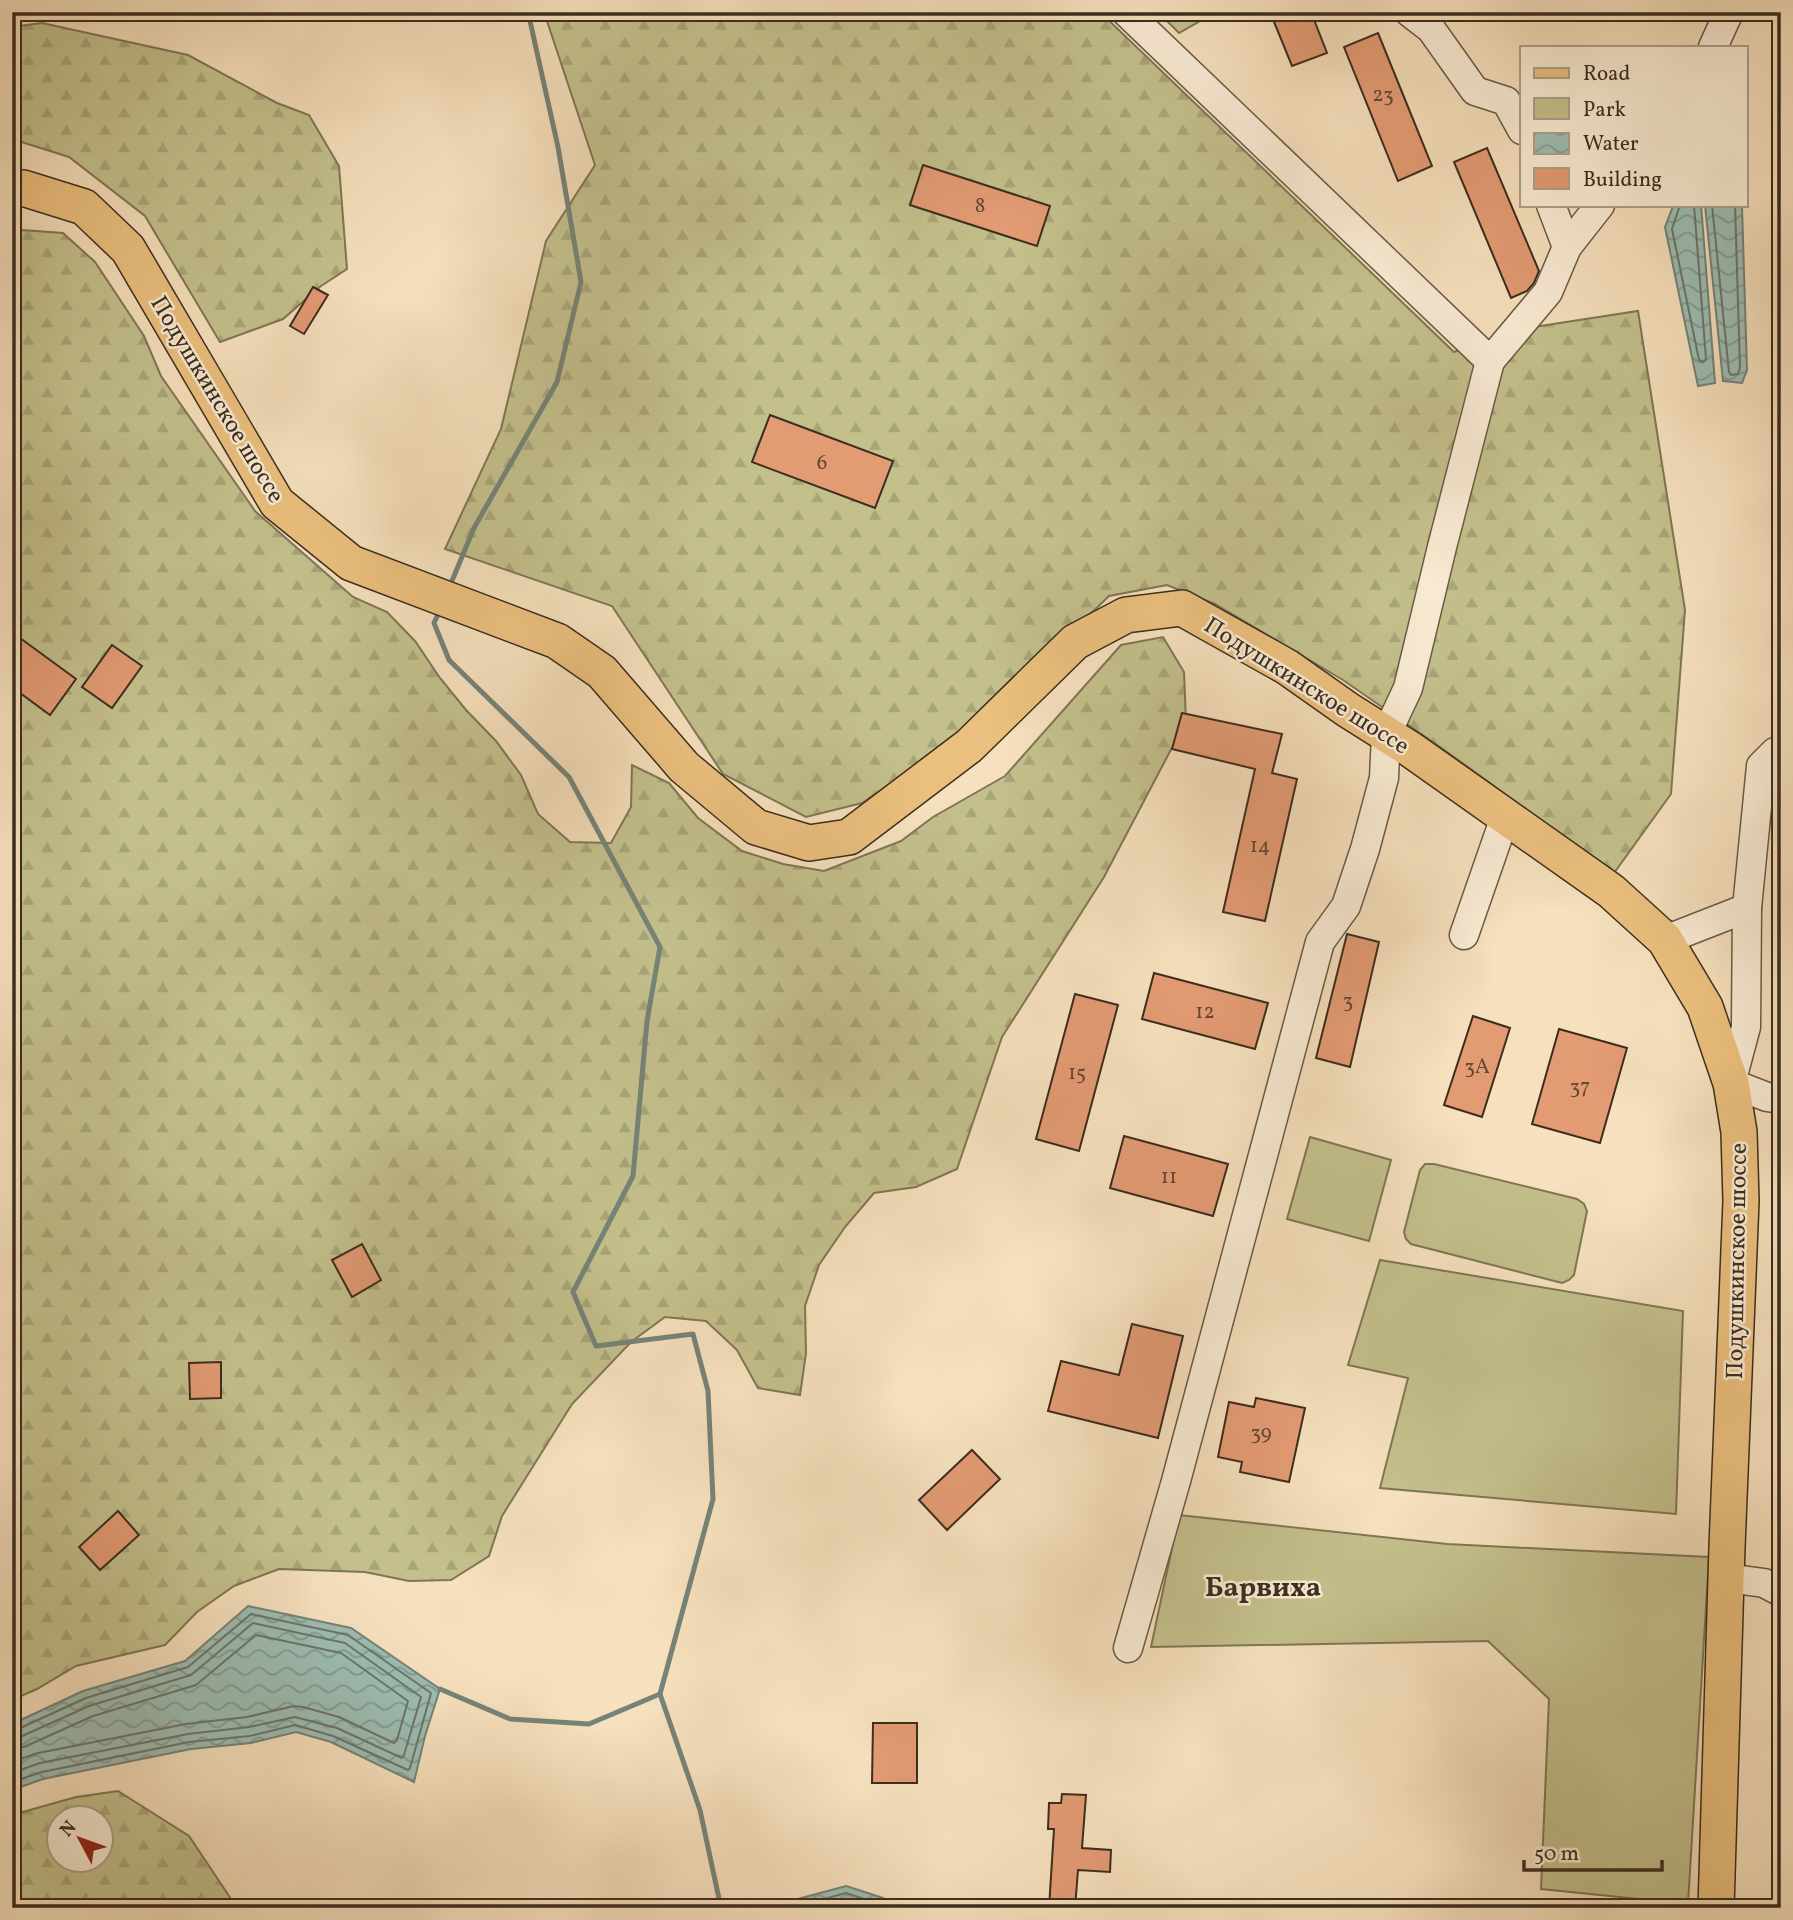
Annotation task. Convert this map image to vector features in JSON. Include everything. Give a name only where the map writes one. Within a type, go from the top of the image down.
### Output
[{"type":"main road","name":"Подушкинское шоссе","points":[[12,190],[23,188],[84,207],[128,249],[277,503],[351,563],[557,641],[602,671],[684,767],[756,827],[809,843],[849,836],[969,746],[1075,642],[1126,615],[1182,608],[1287,667],[1410,749],[1611,891],[1665,940],[1705,1007],[1731,1083],[1739,1132],[1741,1201],[1716,1908]]},
{"type":"street","points":[[1126,12],[1490,361]]},
{"type":"street","points":[[1409,12],[1431,29],[1475,91],[1506,101],[1520,126]]},
{"type":"street","points":[[1713,46],[1729,12]]},
{"type":"street","points":[[1551,206],[1567,247]]},
{"type":"street","points":[[1129,1648],[1320,942],[1346,906],[1365,849],[1384,778],[1386,735],[1408,688],[1490,361],[1548,292],[1567,247],[1599,206]]},
{"type":"street","points":[[1781,752],[1775,752],[1761,766],[1747,908],[1746,1027],[1731,1083],[1767,1097],[1781,1099]]},
{"type":"street","points":[[1464,935],[1506,817]]},
{"type":"street","points":[[1665,940],[1747,908]]},
{"type":"street","points":[[1727,1578],[1775,1584]]},
{"type":"green space","points":[[544,12],[1100,12],[1454,352],[1515,330],[1638,311],[1685,610],[1671,794],[1614,873],[1343,680],[1215,604],[1167,585],[1109,596],[969,731],[862,803],[806,817],[723,774],[612,606],[445,549],[501,429],[546,241],[595,165]]},
{"type":"green space","points":[[1158,12],[1195,12],[1200,21],[1179,33]]},
{"type":"green space","points":[[42,23],[188,55],[277,103],[309,115],[339,166],[347,269],[321,286],[283,319],[220,342],[145,216],[69,157],[12,139],[12,27]]},
{"type":"green space","points":[[22,230],[63,233],[95,262],[144,336],[161,376],[255,511],[353,597],[387,612],[415,641],[440,678],[496,741],[521,775],[538,814],[570,842],[611,843],[631,807],[632,765],[669,783],[698,818],[742,851],[783,864],[824,871],[901,841],[933,817],[1005,776],[1121,645],[1163,637],[1184,672],[1186,721],[1104,877],[1002,1037],[957,1169],[916,1187],[874,1193],[845,1227],[819,1265],[805,1306],[806,1353],[800,1395],[758,1388],[737,1350],[706,1321],[665,1317],[631,1342],[572,1404],[502,1516],[489,1556],[451,1580],[409,1581],[365,1572],[279,1569],[234,1586],[197,1612],[165,1645],[76,1666],[12,1700],[12,232]]},
{"type":"green space","points":[[1310,1137],[1391,1160],[1369,1241],[1287,1219]]},
{"type":"green space","points":[[1425,1164],[1577,1199],[1584,1204],[1587,1211],[1574,1275],[1562,1283],[1411,1244],[1404,1232],[1420,1170]]},
{"type":"green space","points":[[1380,1260],[1683,1311],[1676,1514],[1380,1488],[1408,1378],[1348,1365]]},
{"type":"green space","points":[[1179,1515],[1447,1544],[1709,1557],[1688,1904],[1541,1889],[1549,1699],[1488,1641],[1151,1647]]},
{"type":"green space","points":[[118,1791],[189,1836],[237,1908],[12,1908],[12,1815],[46,1805],[46,1874],[116,1874],[116,1804],[51,1804],[76,1797]]},
{"type":"green space","points":[[1574,1899],[1590,1901],[1604,1908],[1558,1908]]},
{"type":"water","points":[[1673,206],[1701,206],[1715,383],[1698,386],[1665,227]]},
{"type":"water","points":[[1705,206],[1741,206],[1747,370],[1742,383],[1723,381]]},
{"type":"water","points":[[248,1606],[351,1628],[440,1689],[414,1782],[331,1742],[296,1732],[251,1743],[191,1749],[43,1779],[12,1790],[12,1724],[83,1691],[185,1661]]},
{"type":"water","points":[[846,1886],[883,1898],[897,1908],[764,1908]]},
{"type":"building","points":[[1270,12],[1311,12],[1327,53],[1292,66]]},
{"type":"building","points":[[1378,33],[1432,166],[1398,181],[1344,47]]},
{"type":"building","points":[[1487,148],[1539,271],[1527,291],[1511,298],[1454,162]]},
{"type":"building","points":[[923,165],[1050,206],[1037,246],[910,205]]},
{"type":"building","points":[[313,287],[328,295],[304,334],[290,326]]},
{"type":"building","points":[[770,415],[893,461],[875,508],[752,462]]},
{"type":"building","points":[[20,638],[76,679],[50,715],[12,687],[12,649]]},
{"type":"building","points":[[112,645],[142,666],[112,708],[82,687]]},
{"type":"building","points":[[1182,713],[1282,734],[1272,773],[1297,779],[1265,921],[1223,912],[1255,769],[1172,749]]},
{"type":"building","points":[[1347,934],[1379,942],[1350,1067],[1316,1058]]},
{"type":"building","points":[[1154,973],[1268,1003],[1255,1049],[1142,1019]]},
{"type":"building","points":[[1075,994],[1118,1005],[1079,1151],[1036,1139]]},
{"type":"building","points":[[1473,1016],[1510,1028],[1482,1117],[1444,1105]]},
{"type":"building","points":[[1559,1029],[1627,1048],[1600,1143],[1532,1124]]},
{"type":"building","points":[[1124,1136],[1228,1164],[1213,1216],[1110,1188]]},
{"type":"building","points":[[362,1244],[381,1280],[352,1297],[332,1260]]},
{"type":"building","points":[[1132,1324],[1183,1336],[1158,1438],[1048,1411],[1061,1361],[1119,1375]]},
{"type":"building","points":[[221,1362],[221,1398],[190,1399],[189,1363]]},
{"type":"building","points":[[1256,1398],[1305,1408],[1289,1482],[1240,1472],[1242,1462],[1218,1457],[1229,1402],[1254,1407]]},
{"type":"building","points":[[972,1450],[1000,1479],[947,1530],[919,1500]]},
{"type":"building","points":[[118,1511],[139,1535],[100,1570],[79,1547]]},
{"type":"building","points":[[873,1723],[917,1723],[917,1783],[872,1783]]},
{"type":"building","points":[[1062,1794],[1086,1795],[1082,1848],[1111,1850],[1110,1872],[1078,1870],[1075,1908],[1049,1908],[1054,1829],[1048,1829],[1049,1803],[1061,1803]]},
{"type":"waterway","points":[[449,588],[474,528],[557,382],[581,282],[558,147],[528,12]]},
{"type":"waterway","points":[[440,610],[434,623],[449,660],[569,777],[660,947],[647,1021],[633,1176],[573,1292],[596,1346],[693,1334],[708,1391],[713,1499],[660,1694],[589,1724],[510,1719],[440,1689]]},
{"type":"waterway","points":[[660,1694],[700,1810],[721,1908]]},
{"type":"district","name":"Барвиха","points":[[1263,1586]]}]
